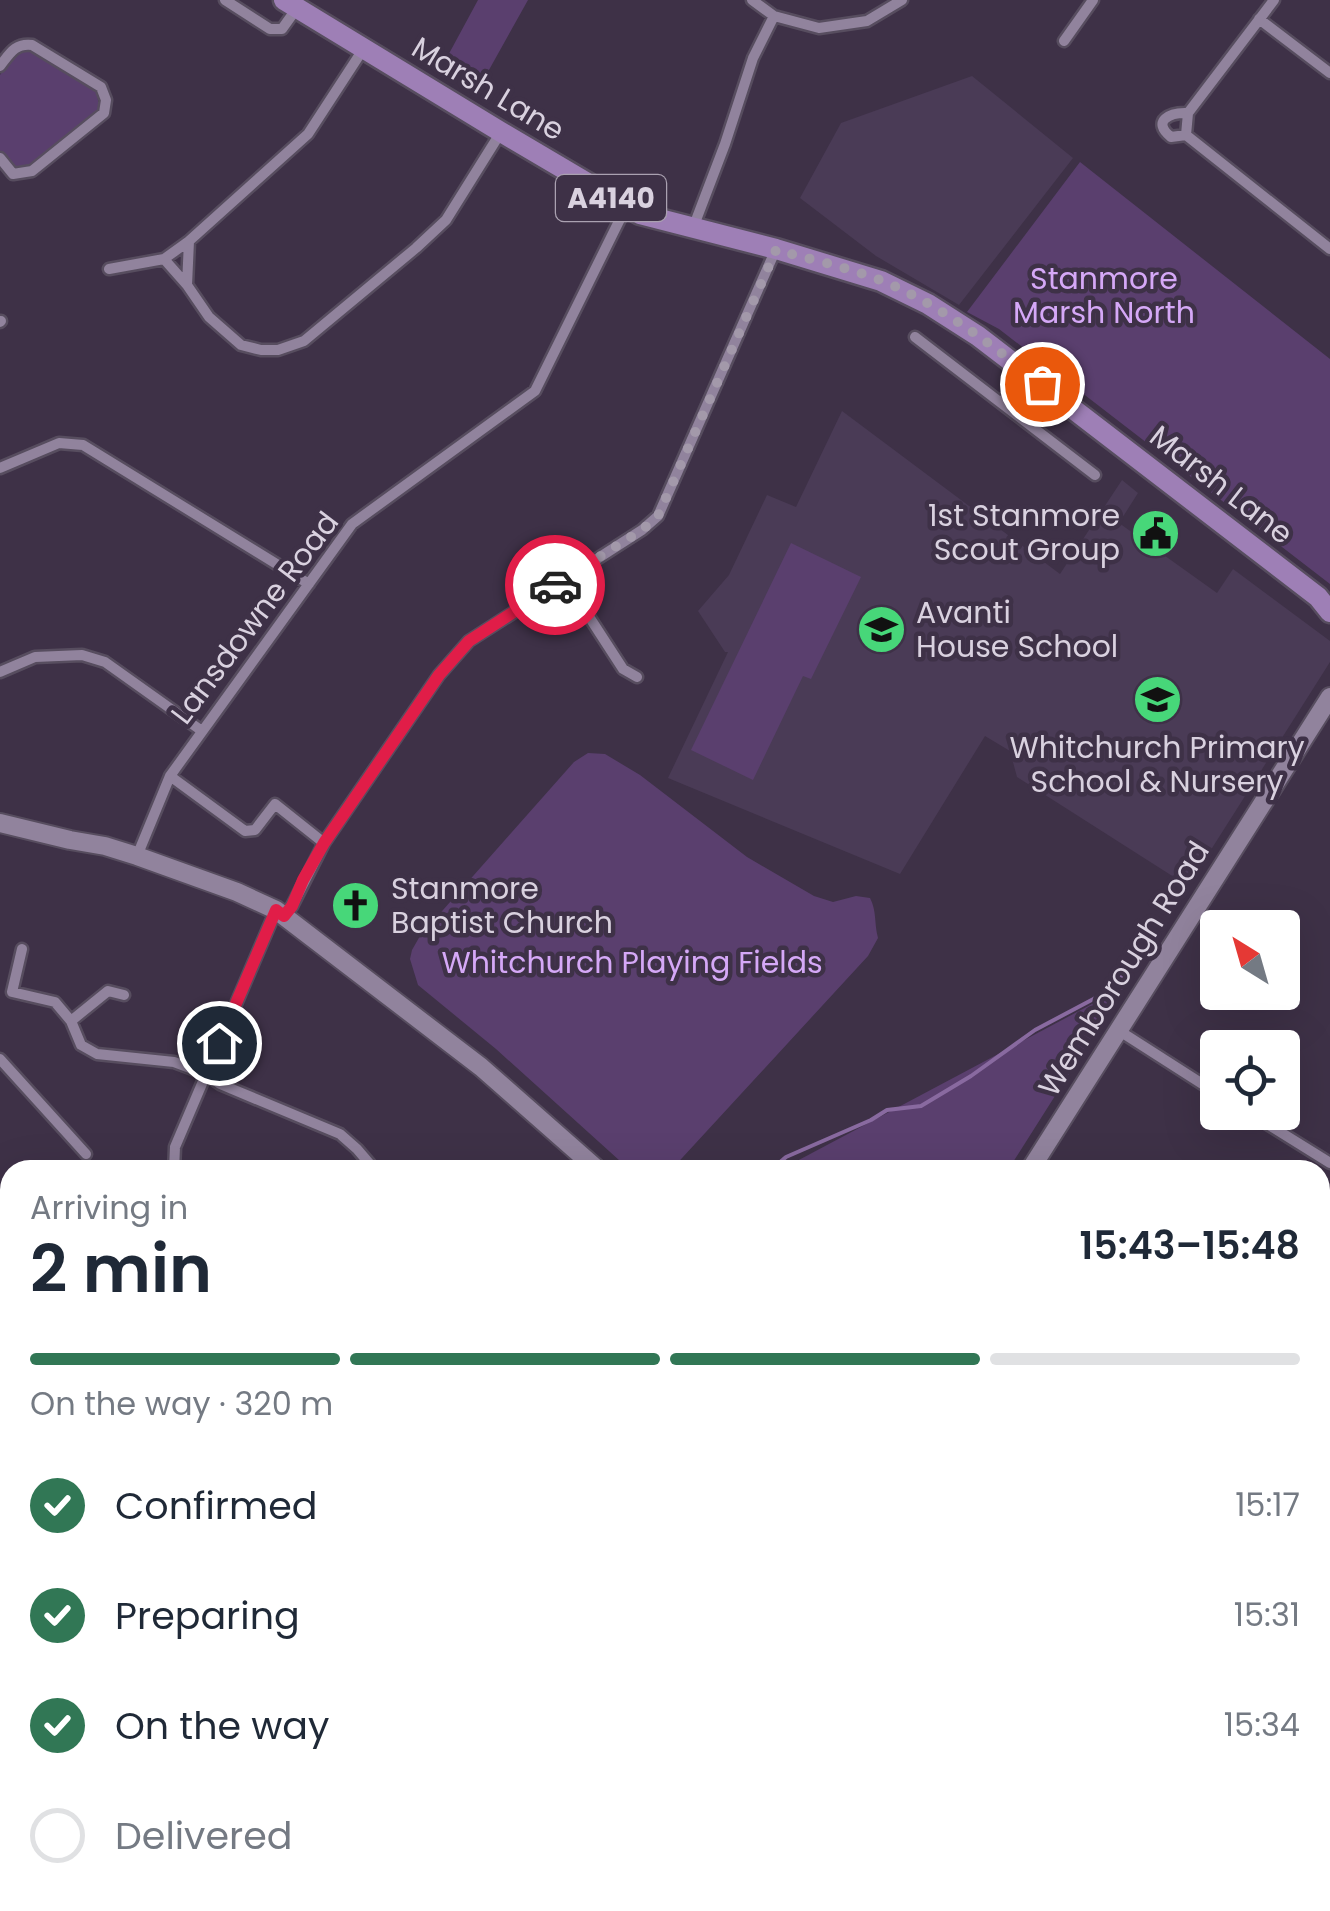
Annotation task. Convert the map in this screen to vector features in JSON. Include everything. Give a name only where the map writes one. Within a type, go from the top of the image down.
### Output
[{"type":"main road","name":"Marsh Lane","points":[[290,4],[640,214],[859,273],[944,313],[1326,602]]},
{"type":"street","name":"Marsh Lane","points":[[225,0],[270,28],[282,29],[290,4]]},
{"type":"street","points":[[752,0],[774,16],[819,28],[867,21],[902,0]]},
{"type":"street","points":[[1064,41],[1093,0]]},
{"type":"street","points":[[1274,0],[1188,113],[1186,135],[1330,249]]},
{"type":"street","points":[[693,228],[752,58],[774,16]]},
{"type":"street","points":[[1259,19],[1330,73]]},
{"type":"street","points":[[0,66],[13,48],[22,44],[32,46],[102,87],[106,100],[104,113],[32,171],[13,174],[0,158]]},
{"type":"street","points":[[108,269],[164,259],[189,241],[308,134],[364,48]]},
{"type":"street","points":[[1186,135],[1171,137],[1163,124],[1169,114],[1188,113]]},
{"type":"street","points":[[164,259],[209,317],[241,345],[278,350],[304,341],[446,220],[501,132]]},
{"type":"street","name":"Lansdowne Road","points":[[137,856],[170,776],[352,524],[535,391],[626,207]]},
{"type":"street","points":[[187,285],[189,241]]},
{"type":"street","points":[[174,1160],[175,1147],[206,1074],[280,913],[292,906],[324,843],[439,675],[469,641],[658,516],[776,250]]},
{"type":"street","points":[[914,337],[1095,475]]},
{"type":"street","points":[[1000,403],[1027,373]]},
{"type":"street","points":[[0,468],[59,443],[83,445],[310,584]]},
{"type":"street","points":[[564,578],[623,669],[637,677]]},
{"type":"street","points":[[0,672],[36,657],[82,655],[105,662],[202,730]]},
{"type":"street","name":"Wemborough Road","points":[[1036,1160],[1330,697]]},
{"type":"street","points":[[170,776],[246,831],[255,830],[275,804],[324,843]]},
{"type":"street","points":[[0,822],[137,856],[237,892],[280,913],[481,1067],[587,1160]]},
{"type":"street","points":[[22,949],[12,992],[56,1002],[82,1044],[97,1054],[174,1062],[206,1074],[220,1084],[340,1134],[367,1160]]},
{"type":"street","points":[[71,1021],[108,991],[124,995]]},
{"type":"street","points":[[1118,1030],[1200,1082]]},
{"type":"street","points":[[0,1058],[86,1154]]},
{"type":"street","points":[[1277,1130],[1325,1160]]},
{"type":"shaded area","points":[[972,76],[1073,158],[959,305],[876,256],[800,198],[841,123]]},
{"type":"shaded area","name":"Avanti House School","points":[[842,411],[1060,574],[1122,480],[1138,493],[1119,523],[1217,593],[1233,569],[1330,641],[1330,662],[1188,886],[1017,777],[1010,751],[985,736],[900,874],[668,778],[728,652],[698,611],[729,575],[767,495],[796,507]]},
{"type":"green space","points":[[478,0],[528,0],[480,86],[445,61]]},
{"type":"green space","points":[[32,50],[97,91],[99,109],[32,166],[13,166],[0,151],[0,75],[14,54]]},
{"type":"green space","name":"Stanmore Marsh North","points":[[1080,162],[1330,359],[1330,584],[999,329],[967,312]]},
{"type":"green space","points":[[791,543],[861,577],[811,679],[803,676],[753,780],[691,750]]},
{"type":"green space","name":"Whitchurch Playing Fields","points":[[588,753],[605,754],[640,775],[747,857],[814,896],[833,902],[856,896],[870,898],[874,908],[878,938],[868,956],[680,1160],[619,1160],[418,985],[410,959],[420,936],[574,762]]},
{"type":"green space","points":[[1124,987],[1014,1160],[799,1160]]},
{"type":"waterway","points":[[783,1160],[887,1110],[921,1106],[1035,1030],[1101,995],[1128,971]]},
{"type":"way so far","points":[[555,585],[658,516],[776,250],[859,273],[901,290],[944,313],[1042,384]]},
{"type":"place","name":"1st Stanmore Scout Group","points":[[1155,533]]},
{"type":"place","name":"Avanti House School","points":[[881,630]]},
{"type":"place","name":"Whitchurch Primary School & Nursery","points":[[1157,699]]},
{"type":"place","name":"Stanmore Baptist Church","points":[[356,906]]},
{"type":"route","points":[[219,1043],[276,910],[284,916],[292,906],[324,843],[439,675],[469,641],[555,585]]}]
